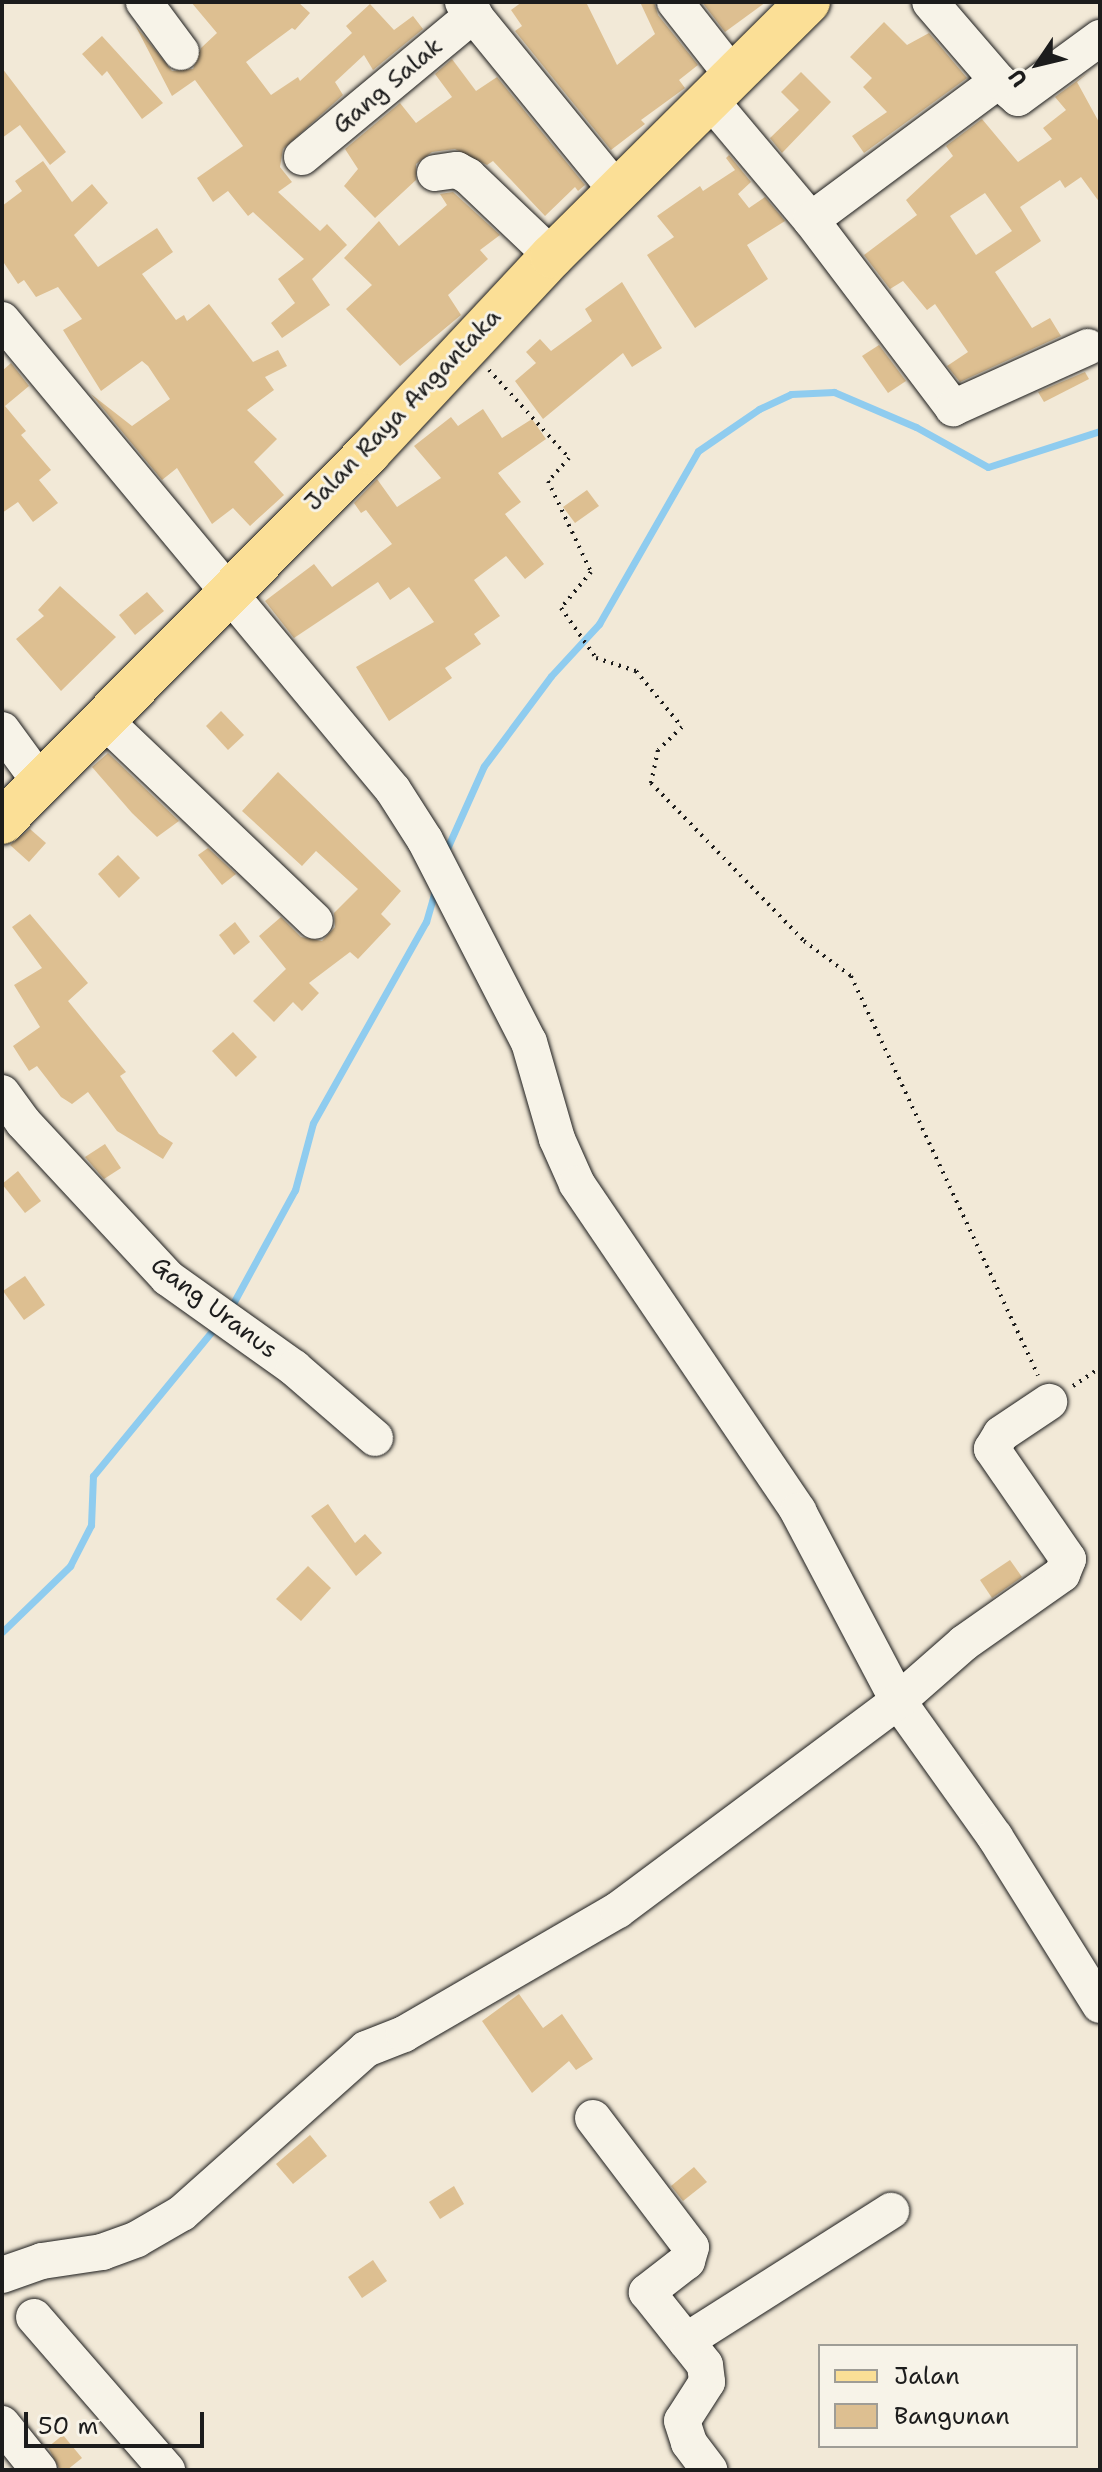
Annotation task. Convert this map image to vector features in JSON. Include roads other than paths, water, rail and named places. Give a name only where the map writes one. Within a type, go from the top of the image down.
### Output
[{"type":"main road","name":"Jalan Raya Angantaka","points":[[2,822],[369,452],[552,256],[808,2]]},
{"type":"street","points":[[144,2],[181,52]]},
{"type":"street","points":[[675,2],[722,89],[811,220],[953,408],[1088,347]]},
{"type":"street","points":[[930,2],[998,81],[1018,98],[1100,38]]},
{"type":"street","points":[[469,8],[618,192]]},
{"type":"street","name":"Gang Salak","points":[[302,157],[469,8]]},
{"type":"street","points":[[811,220],[998,81]]},
{"type":"street","points":[[435,173],[457,170],[468,176],[552,256]]},
{"type":"street","points":[[2,320],[226,594],[353,736],[425,840],[529,1042],[557,1139],[577,1184],[798,1511],[898,1701],[995,1837],[1100,2005]]},
{"type":"street","points":[[104,720],[315,921]]},
{"type":"street","points":[[2,730],[40,782]]},
{"type":"street","name":"Gang Uranus","points":[[2,1093],[23,1122],[168,1278],[294,1368],[375,1438]]},
{"type":"street","points":[[2,2275],[42,2261],[102,2252],[137,2239],[182,2213],[366,2049],[404,2034],[618,1910],[898,1701],[1067,1566],[1068,1559],[992,1449],[1001,1434],[1049,1402]]},
{"type":"street","points":[[593,2118],[691,2247],[687,2261],[647,2289],[705,2365],[707,2382],[683,2415],[683,2430],[709,2470]]},
{"type":"street","points":[[686,2341],[891,2211]]},
{"type":"street","points":[[34,2317],[167,2470]]},
{"type":"street","points":[[2,2424],[39,2470]]},
{"type":"waterway","points":[[445,853],[484,766],[551,676],[599,624],[698,451],[759,409],[791,394],[834,392],[916,427],[988,467],[1100,431]]},
{"type":"waterway","points":[[230,1309],[295,1190],[313,1123],[426,922],[436,888]]},
{"type":"waterway","points":[[2,1632],[70,1566],[91,1525],[93,1476],[217,1325]]}]
